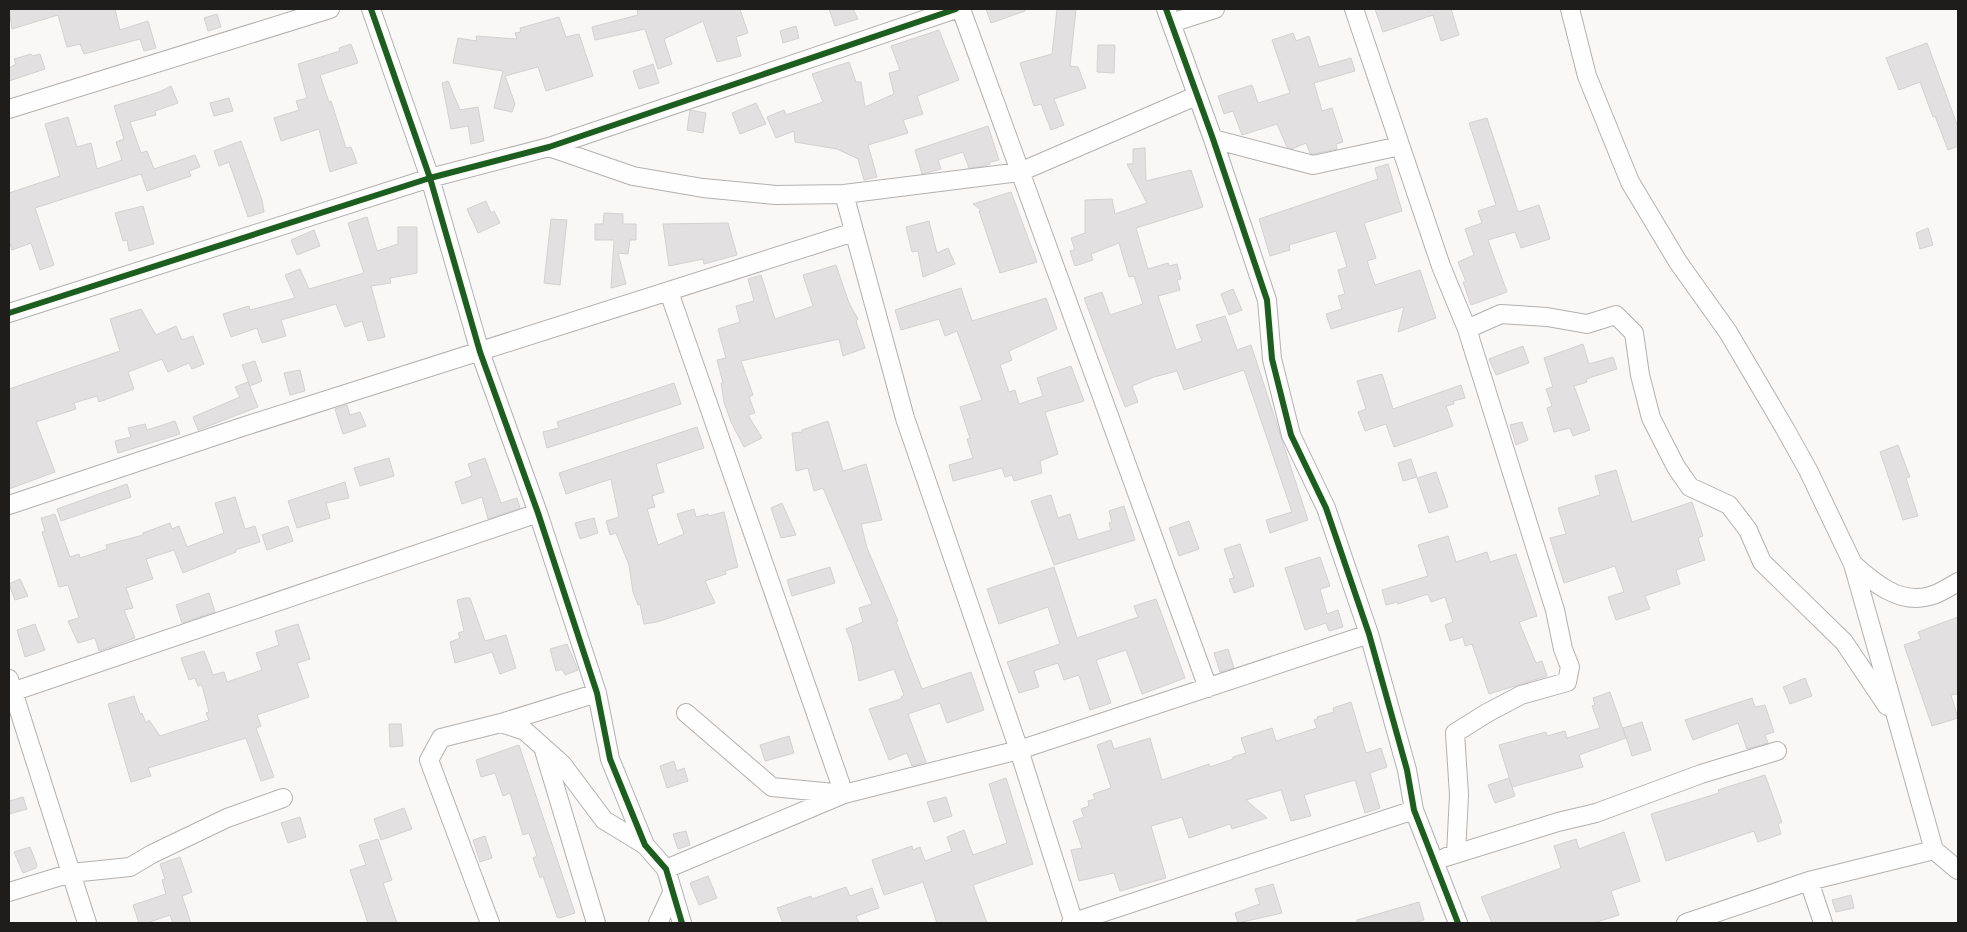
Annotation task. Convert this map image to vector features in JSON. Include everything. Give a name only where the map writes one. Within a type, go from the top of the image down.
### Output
[{"type":"street","points":[[9,109],[330,9]]},
{"type":"street","points":[[371,9],[430,178],[480,352],[538,513],[597,693],[610,759],[645,845],[666,870],[682,923]]},
{"type":"street","points":[[9,313],[430,178],[549,147],[956,9]]},
{"type":"street","points":[[961,9],[1208,688]]},
{"type":"street","points":[[1215,9],[1169,16],[1267,300],[1272,359],[1291,436],[1326,508],[1369,634],[1407,770],[1414,810],[1458,923]]},
{"type":"street","points":[[1354,9],[1387,101],[1400,146],[1441,266],[1467,329],[1555,610],[1570,668],[1567,682],[1521,695],[1455,733],[1459,795],[1456,854]]},
{"type":"street","points":[[1570,9],[1587,76],[1630,182],[1678,262],[1728,332],[1784,427],[1808,470],[1853,564],[1934,850],[1958,870]]},
{"type":"street","points":[[549,147],[633,176],[703,188],[776,195],[844,194],[1020,172],[1196,96]]},
{"type":"street","points":[[1213,139],[1313,165],[1400,146]]},
{"type":"street","points":[[844,194],[905,418],[1019,750],[1073,923],[1414,810]]},
{"type":"street","points":[[9,505],[854,232]]},
{"type":"street","points":[[669,292],[844,794]]},
{"type":"street","points":[[1467,329],[1501,314],[1547,317],[1587,324],[1616,315],[1634,333],[1640,375],[1650,418],[1676,467],[1690,487],[1729,505],[1748,530],[1762,562],[1844,642],[1896,720]]},
{"type":"street","points":[[88,923],[10,688],[538,513]]},
{"type":"street","points":[[1853,564],[1876,585],[1908,598],[1930,596],[1958,582]]},
{"type":"street","points":[[666,870],[844,794],[1019,750],[1369,634]]},
{"type":"street","points":[[490,923],[429,760],[441,738],[501,723],[597,693]]},
{"type":"street","points":[[686,713],[772,787],[844,794]]},
{"type":"street","points":[[501,723],[525,730],[562,764],[604,820],[645,845]]},
{"type":"street","points":[[543,746],[596,923]]},
{"type":"street","points":[[1434,860],[1558,822],[1596,813],[1700,774],[1777,751]]},
{"type":"street","points":[[9,892],[71,873],[130,867],[152,854],[227,818],[283,798]]},
{"type":"street","points":[[1686,923],[1809,881],[1934,850]]},
{"type":"street","points":[[1809,881],[1823,923]]},
{"type":"street","points":[[658,923],[672,893]]},
{"type":"building","points":[[9,9],[115,9],[120,30],[148,21],[156,48],[144,51],[140,39],[84,54],[80,44],[67,47],[58,15],[12,29]]},
{"type":"building","points":[[637,9],[740,9],[748,33],[736,37],[741,56],[717,62],[703,21],[664,39],[672,64],[658,69],[645,29],[595,40],[592,27],[638,15]]},
{"type":"building","points":[[829,9],[853,9],[858,19],[835,26]]},
{"type":"building","points":[[986,9],[1025,9],[1025,11],[991,23]]},
{"type":"building","points":[[1057,9],[1076,9],[1070,66],[1078,67],[1086,88],[1054,99],[1064,125],[1051,130],[1041,104],[1034,106],[1020,63],[1052,54]]},
{"type":"building","points":[[1375,9],[1451,9],[1459,35],[1441,41],[1433,15],[1383,32]]},
{"type":"building","points":[[217,14],[221,27],[208,31],[204,18]]},
{"type":"building","points":[[559,17],[566,37],[579,34],[593,76],[546,91],[538,67],[505,76],[515,104],[512,112],[494,108],[503,71],[453,63],[458,38],[477,41],[476,36],[517,39],[515,33],[521,32],[520,28]]},
{"type":"building","points":[[796,26],[799,38],[783,43],[780,31]]},
{"type":"building","points":[[939,30],[959,80],[917,96],[923,114],[903,120],[908,133],[868,145],[877,177],[864,180],[858,159],[837,149],[795,142],[794,131],[776,138],[767,117],[784,110],[786,115],[823,102],[812,74],[849,62],[856,82],[861,82],[865,107],[894,94],[889,73],[900,70],[891,46]]},
{"type":"building","points":[[1293,33],[1296,41],[1309,36],[1319,67],[1351,58],[1355,71],[1314,83],[1322,111],[1332,108],[1343,142],[1336,144],[1337,149],[1313,154],[1310,153],[1306,143],[1292,149],[1287,147],[1277,124],[1242,135],[1233,111],[1224,114],[1218,96],[1252,85],[1258,103],[1290,93],[1272,40]]},
{"type":"building","points":[[1927,43],[1958,127],[1958,146],[1948,150],[1920,82],[1899,90],[1886,58]]},
{"type":"building","points":[[351,44],[358,63],[320,75],[329,102],[331,101],[346,148],[351,147],[357,163],[330,172],[319,129],[281,141],[274,118],[299,110],[296,101],[307,98],[298,64],[340,51],[339,48]]},
{"type":"building","points":[[1098,45],[1115,45],[1114,73],[1097,72]]},
{"type":"building","points":[[31,54],[32,56],[40,54],[45,69],[9,81],[9,68],[16,64],[14,59]]},
{"type":"building","points":[[653,64],[659,83],[639,89],[633,71]]},
{"type":"building","points":[[448,81],[460,110],[478,107],[484,141],[471,144],[468,126],[451,129],[442,83]]},
{"type":"building","points":[[171,86],[178,103],[155,111],[156,115],[130,122],[141,153],[147,151],[154,169],[195,155],[200,167],[189,171],[191,176],[147,191],[141,174],[35,208],[54,265],[40,270],[31,243],[12,250],[9,241],[9,193],[60,176],[45,124],[68,117],[77,147],[91,143],[97,169],[122,160],[116,142],[124,139],[114,106],[159,92]]},
{"type":"building","points":[[229,98],[233,111],[214,116],[210,103]]},
{"type":"building","points":[[756,103],[766,124],[740,134],[732,113]]},
{"type":"building","points":[[690,110],[706,113],[703,133],[687,130]]},
{"type":"building","points":[[1487,118],[1518,212],[1539,205],[1550,239],[1521,248],[1515,232],[1488,240],[1507,292],[1471,305],[1463,282],[1466,282],[1458,262],[1474,255],[1465,229],[1482,223],[1478,211],[1496,205],[1469,123]]},
{"type":"building","points":[[988,126],[999,160],[990,162],[990,164],[985,166],[969,168],[963,152],[938,160],[941,169],[922,174],[915,150]]},
{"type":"building","points":[[241,141],[262,200],[264,212],[248,217],[229,162],[219,166],[214,151]]},
{"type":"building","points":[[1145,148],[1146,181],[1191,170],[1203,207],[1136,228],[1148,269],[1168,263],[1169,266],[1177,264],[1181,279],[1177,280],[1180,290],[1158,296],[1176,350],[1202,341],[1196,325],[1225,316],[1237,350],[1251,345],[1308,520],[1270,533],[1266,520],[1292,512],[1244,370],[1184,390],[1177,371],[1154,377],[1132,386],[1138,402],[1125,407],[1084,298],[1102,292],[1110,315],[1143,304],[1134,276],[1129,277],[1119,243],[1091,254],[1093,260],[1075,266],[1070,251],[1075,250],[1071,238],[1085,233],[1085,200],[1112,199],[1115,214],[1147,203],[1127,164],[1133,164],[1133,149]]},
{"type":"building","points":[[1388,164],[1402,211],[1364,223],[1376,258],[1367,261],[1375,285],[1420,270],[1436,318],[1398,332],[1404,307],[1331,329],[1326,314],[1342,309],[1338,296],[1345,294],[1338,270],[1347,267],[1336,231],[1289,245],[1290,250],[1270,256],[1259,219],[1378,179],[1375,168]]},
{"type":"building","points":[[1011,192],[1037,262],[1000,273],[979,211],[981,210],[973,204]]},
{"type":"building","points":[[486,201],[491,213],[494,211],[500,223],[478,233],[467,209]]},
{"type":"building","points":[[143,206],[154,244],[129,251],[127,240],[123,241],[115,213]]},
{"type":"building","points":[[604,213],[623,214],[623,224],[636,224],[636,240],[630,240],[628,254],[618,253],[626,284],[611,288],[614,240],[595,240],[595,224],[603,224]]},
{"type":"building","points":[[367,217],[377,251],[398,244],[398,227],[417,227],[417,273],[390,278],[391,283],[371,286],[385,337],[368,341],[362,321],[345,327],[336,304],[281,320],[286,336],[262,343],[257,328],[231,337],[223,314],[249,306],[250,310],[295,298],[285,275],[300,269],[309,289],[364,273],[348,223]]},
{"type":"building","points":[[551,219],[567,220],[560,285],[544,283]]},
{"type":"building","points":[[929,221],[937,253],[948,248],[955,264],[923,277],[918,251],[912,252],[906,227]]},
{"type":"building","points":[[728,223],[737,255],[704,264],[703,259],[669,266],[663,224]]},
{"type":"building","points":[[1928,228],[1933,245],[1920,249],[1916,233]]},
{"type":"building","points":[[314,230],[320,246],[297,255],[291,240]]},
{"type":"building","points":[[836,265],[849,303],[858,319],[856,321],[865,348],[843,356],[839,339],[741,361],[753,395],[749,397],[755,413],[748,415],[762,438],[744,447],[731,422],[724,402],[721,383],[723,383],[717,360],[726,358],[718,329],[740,322],[736,306],[754,301],[748,279],[761,275],[775,319],[813,306],[803,275]]},
{"type":"building","points":[[961,288],[972,321],[1046,298],[1057,329],[1009,351],[1012,360],[1000,365],[1009,392],[1015,390],[1019,404],[1043,396],[1037,378],[1071,366],[1084,401],[1045,412],[1058,454],[1040,461],[1042,473],[1014,481],[1012,475],[1005,477],[1002,468],[953,481],[949,465],[973,458],[967,439],[970,438],[960,407],[982,400],[957,331],[945,336],[939,319],[901,330],[895,310]]},
{"type":"building","points":[[1233,289],[1242,310],[1229,315],[1221,294]]},
{"type":"building","points":[[141,309],[156,335],[176,326],[182,340],[193,336],[204,364],[192,369],[189,363],[168,372],[162,359],[128,372],[134,389],[99,402],[97,396],[74,403],[76,409],[36,422],[55,472],[9,489],[9,389],[120,351],[110,319]]},
{"type":"building","points":[[1583,344],[1589,364],[1613,357],[1617,369],[1586,379],[1587,382],[1574,386],[1590,430],[1573,436],[1570,428],[1554,432],[1547,408],[1552,406],[1546,389],[1553,387],[1544,358]]},
{"type":"building","points":[[1523,346],[1529,363],[1496,375],[1489,359]]},
{"type":"building","points":[[255,361],[262,381],[250,386],[242,365]]},
{"type":"building","points":[[300,370],[305,391],[290,395],[284,373]]},
{"type":"building","points":[[1382,374],[1393,409],[1461,385],[1465,398],[1453,401],[1454,404],[1446,406],[1453,426],[1394,447],[1386,424],[1365,431],[1358,412],[1366,409],[1357,381]]},
{"type":"building","points":[[248,382],[258,407],[198,430],[193,417],[240,397],[235,387]]},
{"type":"building","points":[[674,383],[681,404],[547,448],[543,432],[559,428],[557,422]]},
{"type":"building","points":[[347,405],[350,415],[360,412],[366,426],[343,434],[335,409]]},
{"type":"building","points":[[175,421],[180,434],[118,453],[115,441],[131,437],[128,428],[145,424],[147,430]]},
{"type":"building","points":[[828,421],[843,471],[866,464],[882,520],[861,524],[867,548],[898,621],[896,622],[922,689],[971,672],[984,710],[947,723],[940,703],[908,714],[926,762],[912,766],[907,753],[889,760],[869,709],[901,699],[904,695],[894,669],[859,681],[852,644],[846,629],[863,622],[859,608],[872,604],[823,488],[814,491],[808,468],[796,471],[792,433],[802,432],[802,430]]},
{"type":"building","points":[[1522,422],[1528,440],[1516,445],[1510,425]]},
{"type":"building","points":[[697,427],[704,448],[656,464],[664,492],[652,496],[655,507],[647,509],[658,545],[684,534],[677,514],[694,509],[696,517],[724,512],[738,567],[725,571],[726,574],[705,581],[715,603],[657,622],[644,624],[640,604],[638,605],[633,592],[629,565],[616,533],[610,535],[606,521],[619,517],[611,479],[566,494],[559,473]]},
{"type":"building","points":[[1898,445],[1910,477],[1906,478],[1918,516],[1903,520],[1880,452]]},
{"type":"building","points":[[389,458],[394,476],[360,486],[354,468]]},
{"type":"building","points":[[485,458],[501,503],[517,498],[520,508],[488,519],[482,497],[462,504],[455,482],[472,476],[468,464]]},
{"type":"building","points":[[1411,459],[1417,477],[1403,481],[1398,463]]},
{"type":"building","points":[[1616,470],[1632,522],[1692,502],[1703,536],[1698,538],[1705,560],[1676,570],[1680,584],[1645,596],[1650,609],[1616,620],[1608,597],[1624,592],[1615,566],[1564,583],[1550,538],[1566,534],[1558,508],[1600,495],[1595,476]]},
{"type":"building","points":[[1436,472],[1448,507],[1429,513],[1417,478]]},
{"type":"building","points":[[345,482],[349,498],[326,503],[330,518],[297,528],[288,501]]},
{"type":"building","points":[[127,484],[131,497],[61,521],[57,509]]},
{"type":"building","points":[[1051,495],[1058,518],[1070,514],[1078,540],[1111,530],[1109,523],[1112,522],[1109,511],[1124,506],[1135,540],[1054,565],[1031,501]]},
{"type":"building","points":[[235,497],[245,529],[255,526],[260,542],[235,550],[236,552],[183,573],[174,550],[146,559],[153,579],[126,588],[133,608],[124,610],[135,638],[99,651],[95,638],[78,643],[68,621],[79,618],[68,585],[59,587],[42,532],[45,531],[41,518],[55,514],[70,557],[79,554],[80,558],[107,549],[106,545],[143,535],[143,533],[170,523],[172,529],[179,526],[187,547],[224,533],[215,503]]},
{"type":"building","points":[[782,503],[796,535],[781,538],[771,508]]},
{"type":"building","points":[[594,518],[598,533],[580,539],[575,523]]},
{"type":"building","points":[[1189,521],[1199,549],[1179,556],[1169,528]]},
{"type":"building","points":[[288,526],[293,541],[267,550],[262,535]]},
{"type":"building","points":[[1448,536],[1456,562],[1487,552],[1490,562],[1516,554],[1537,616],[1519,622],[1536,663],[1542,661],[1547,676],[1489,694],[1472,644],[1465,646],[1463,637],[1450,641],[1445,625],[1453,622],[1445,597],[1431,602],[1428,594],[1398,604],[1397,602],[1386,605],[1382,590],[1428,576],[1418,545]]},
{"type":"building","points":[[1240,544],[1254,586],[1234,593],[1229,579],[1234,578],[1224,549]]},
{"type":"building","points":[[1320,557],[1330,586],[1320,589],[1327,614],[1338,610],[1343,627],[1329,631],[1326,623],[1305,630],[1285,568]]},
{"type":"building","points":[[830,567],[835,583],[792,596],[787,580]]},
{"type":"building","points":[[1054,567],[1077,638],[1138,617],[1134,606],[1156,599],[1185,678],[1142,694],[1126,650],[1096,660],[1111,703],[1090,710],[1079,675],[1064,680],[1058,663],[1034,671],[1039,687],[1019,693],[1007,662],[1060,644],[1048,607],[999,624],[987,589]]},
{"type":"building","points":[[20,579],[28,596],[15,600],[9,584]]},
{"type":"building","points":[[209,593],[215,612],[182,623],[176,605]]},
{"type":"building","points":[[470,598],[485,641],[506,635],[516,668],[500,674],[492,652],[455,663],[450,642],[460,638],[458,633],[464,631],[457,600]]},
{"type":"building","points":[[1958,617],[1958,694],[1951,695],[1958,718],[1932,726],[1904,645],[1921,639],[1918,632]]},
{"type":"building","points":[[35,624],[45,650],[25,657],[17,630]]},
{"type":"building","points":[[298,624],[310,659],[297,663],[309,697],[257,715],[261,726],[256,728],[274,777],[261,781],[246,738],[148,768],[151,776],[131,782],[108,704],[134,696],[140,714],[142,713],[146,723],[149,720],[160,736],[209,720],[206,713],[209,712],[202,685],[198,686],[195,678],[189,680],[181,658],[204,651],[213,675],[224,672],[227,682],[262,670],[256,653],[279,645],[275,631]]},
{"type":"building","points":[[567,644],[578,670],[565,675],[562,669],[556,671],[550,649]]},
{"type":"building","points":[[1228,649],[1234,668],[1220,672],[1214,653]]},
{"type":"building","points":[[1805,678],[1812,696],[1790,704],[1783,687]]},
{"type":"building","points":[[1610,692],[1626,738],[1579,755],[1583,767],[1512,787],[1499,745],[1546,732],[1547,736],[1565,731],[1567,738],[1600,728],[1592,706],[1595,705],[1593,698]]},
{"type":"building","points":[[1752,698],[1755,707],[1765,705],[1774,732],[1765,735],[1768,743],[1747,749],[1738,723],[1693,740],[1685,720]]},
{"type":"building","points":[[1351,702],[1366,753],[1381,748],[1387,767],[1370,773],[1380,808],[1365,813],[1355,780],[1304,795],[1311,816],[1291,821],[1281,790],[1246,800],[1267,818],[1232,829],[1230,824],[1189,838],[1182,817],[1151,826],[1166,878],[1120,891],[1114,873],[1079,881],[1071,850],[1082,848],[1073,821],[1084,817],[1081,809],[1089,806],[1088,801],[1095,799],[1093,794],[1111,788],[1097,745],[1111,740],[1114,749],[1150,738],[1162,780],[1209,764],[1210,767],[1246,753],[1241,738],[1272,728],[1276,741],[1317,728],[1314,720],[1318,719],[1317,717],[1334,712],[1333,708]]},
{"type":"building","points":[[1642,722],[1651,750],[1632,756],[1623,728]]},
{"type":"building","points":[[389,724],[401,724],[403,746],[390,747]]},
{"type":"building","points":[[789,736],[794,753],[765,761],[760,745]]},
{"type":"building","points":[[519,745],[575,913],[560,918],[557,917],[543,876],[540,878],[533,858],[537,856],[529,833],[523,835],[510,793],[503,796],[495,773],[481,777],[476,760]]},
{"type":"building","points":[[674,761],[677,771],[684,768],[688,781],[667,788],[660,766]]},
{"type":"building","points":[[1765,775],[1782,822],[1778,824],[1781,834],[1758,842],[1754,831],[1666,861],[1651,814],[1719,793],[1718,790]]},
{"type":"building","points":[[1006,778],[1033,864],[973,885],[987,923],[937,923],[923,882],[884,895],[872,860],[912,846],[913,850],[920,847],[925,861],[952,851],[947,837],[964,830],[973,855],[1007,843],[989,784]]},
{"type":"building","points":[[1509,778],[1515,796],[1495,803],[1488,785]]},
{"type":"building","points":[[23,797],[27,809],[9,814],[9,801]]},
{"type":"building","points":[[946,797],[952,816],[934,822],[927,802]]},
{"type":"building","points":[[404,808],[412,829],[381,840],[374,819]]},
{"type":"building","points":[[300,817],[306,837],[288,843],[281,823]]},
{"type":"building","points":[[686,831],[690,845],[678,849],[673,834]]},
{"type":"building","points":[[1624,832],[1640,881],[1611,891],[1619,915],[1594,923],[1492,923],[1481,897],[1561,868],[1554,846],[1576,839],[1579,849]]},
{"type":"building","points":[[485,836],[492,858],[480,862],[473,840]]},
{"type":"building","points":[[378,839],[392,880],[383,883],[397,923],[368,923],[350,870],[366,865],[359,845]]},
{"type":"building","points":[[30,847],[37,865],[36,868],[23,873],[14,852]]},
{"type":"building","points":[[180,857],[192,892],[182,896],[191,923],[173,923],[170,915],[147,923],[139,923],[133,905],[166,894],[162,880],[165,879],[160,864]]},
{"type":"building","points":[[708,876],[717,898],[699,905],[690,883]]},
{"type":"building","points":[[1273,884],[1282,913],[1238,923],[1235,913],[1260,904],[1255,889]]},
{"type":"building","points":[[846,887],[850,896],[872,888],[879,908],[856,916],[859,923],[783,923],[777,908],[811,896],[812,899]]},
{"type":"building","points":[[1851,895],[1854,908],[1836,912],[1832,900]]},
{"type":"building","points":[[1419,902],[1424,920],[1413,923],[1357,923],[1357,920]]},
{"type":"cycle path","points":[[371,9],[430,178],[480,352],[538,513],[597,693],[610,759],[645,845],[666,869],[682,923]]},
{"type":"cycle path","points":[[9,313],[430,178],[549,147],[956,9]]},
{"type":"cycle path","points":[[1166,9],[1213,139],[1267,300],[1272,359],[1291,435],[1326,508],[1369,634],[1407,770],[1414,810],[1458,923]]}]
